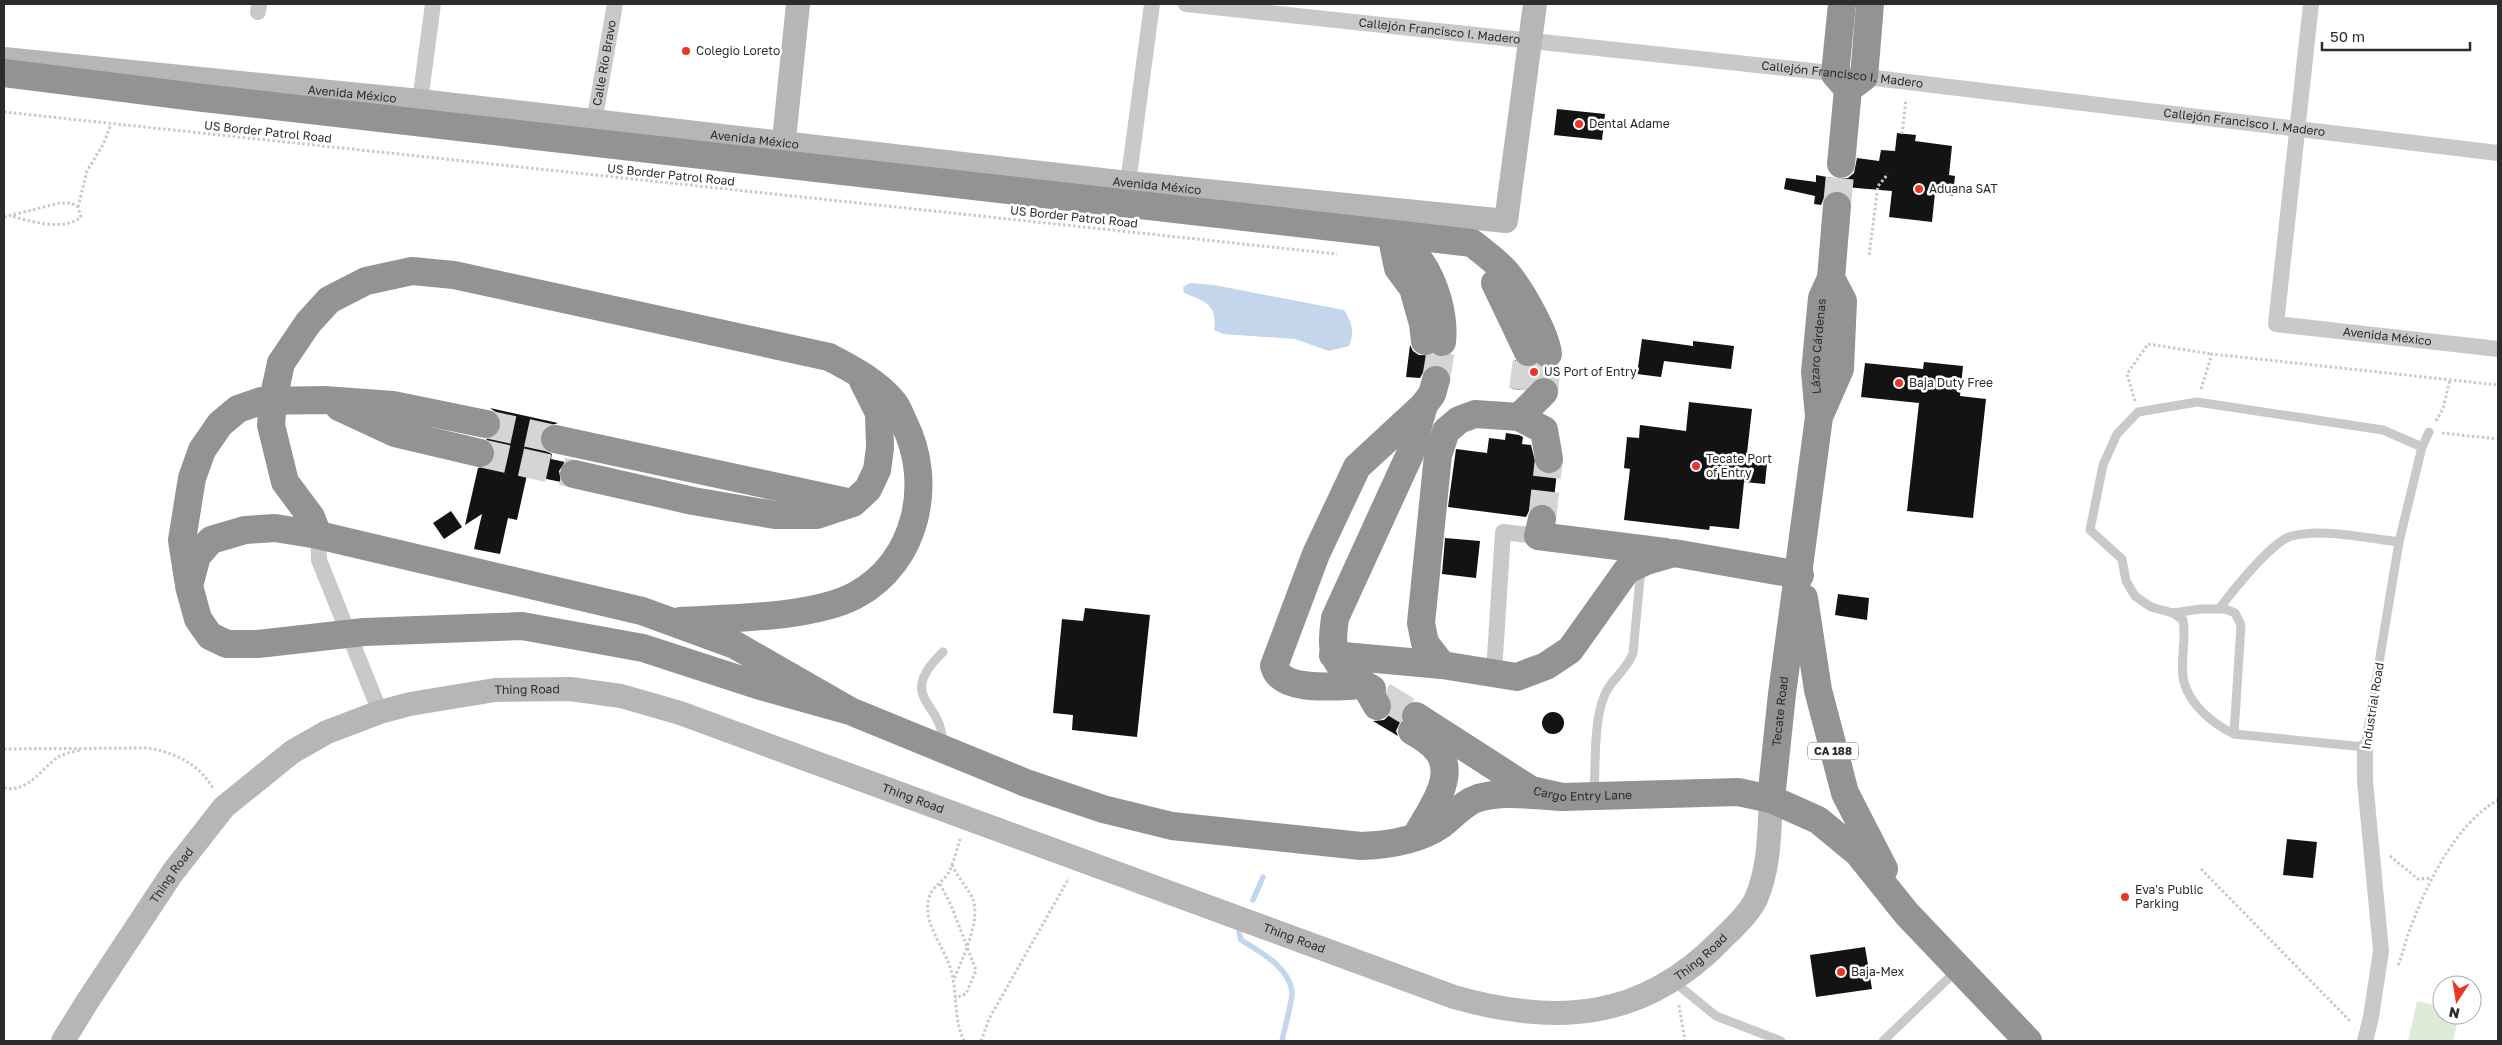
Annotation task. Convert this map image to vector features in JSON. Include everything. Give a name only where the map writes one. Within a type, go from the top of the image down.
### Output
[{"type":"highway","points":[[1842,4],[1849,80]]},
{"type":"highway","points":[[1840,164],[1849,80],[1870,4]]},
{"type":"highway","points":[[4,73],[195,97],[783,153],[1391,234],[1472,243],[1512,316],[1538,353]]},
{"type":"highway","name":"Tecate Road","points":[[1771,799],[1782,694],[1800,575],[1819,417],[1840,369],[1843,301],[1831,278],[1837,206]]},
{"type":"highway","points":[[1391,234],[1398,268],[1413,288],[1423,324],[1434,342]]},
{"type":"highway","points":[[318,535],[311,517],[285,482],[271,425],[273,400],[281,363],[308,323],[329,300],[366,281],[412,271],[454,275],[829,357],[860,373],[894,403],[913,441],[919,486],[914,524],[902,553],[877,581],[857,595],[832,606],[766,615],[673,622]]},
{"type":"highway","points":[[574,474],[693,501],[775,515],[817,515],[853,503],[868,489],[877,470],[880,448],[879,413],[860,373]]},
{"type":"highway","points":[[1427,388],[1410,454],[1335,618],[1331,643],[1333,655],[1348,674],[1375,696],[1307,686],[1287,679],[1276,671],[1274,666],[1316,554],[1357,467],[1427,388]]},
{"type":"highway","points":[[1519,417],[1533,391]]},
{"type":"highway","points":[[324,400],[395,433],[480,453]]},
{"type":"highway","points":[[486,424],[393,405],[324,400],[261,401],[238,409],[220,424],[202,450],[192,478],[182,540],[189,586],[198,619],[210,636],[227,644],[258,644],[350,634],[522,626],[643,648],[757,685],[850,710]]},
{"type":"highway","points":[[1442,665],[1425,643],[1420,623],[1438,455],[1446,431],[1459,420],[1475,414],[1519,417],[1544,430],[1548,459]]},
{"type":"highway","points":[[555,439],[853,503]]},
{"type":"highway","points":[[1540,527],[1800,575]]},
{"type":"highway","points":[[189,586],[197,556],[210,540],[245,530],[275,528],[318,535],[642,611],[735,645],[850,710],[941,748],[1102,810],[1172,826],[1361,846],[1389,845],[1440,826],[1468,802],[1479,798],[1511,795],[1562,797]]},
{"type":"highway","points":[[1333,655],[1442,665],[1517,676],[1546,666],[1570,650],[1627,570],[1641,563],[1674,553]]},
{"type":"highway","name":"CA 188","points":[[1800,575],[1818,690],[1845,793],[1907,914]]},
{"type":"highway","name":"Cargo Entry Lane","points":[[1416,836],[1438,796],[1444,779],[1444,764],[1438,751],[1412,722],[1530,790],[1562,797],[1738,792],[1771,799]]},
{"type":"highway","name":"CA 188","points":[[1771,799],[1818,820],[1839,836],[1858,854],[1907,914],[2028,1041]]},
{"type":"street","points":[[420,101],[433,4]]},
{"type":"street","name":"Calle Río Bravo","points":[[594,122],[615,4]]},
{"type":"street","points":[[783,153],[798,4]]},
{"type":"street","points":[[1128,183],[1152,4]]},
{"type":"street","name":"Callejón Francisco I. Madero","points":[[1186,4],[1530,40],[1849,80],[1908,82],[2498,153]]},
{"type":"street","points":[[1530,40],[1535,4]]},
{"type":"street","points":[[2297,130],[2311,4]]},
{"type":"street","name":"Avenida México","points":[[4,60],[420,101],[594,122],[783,153],[1128,183],[1506,221],[1530,40]]},
{"type":"street","name":"Avenida México","points":[[2297,130],[2276,324],[2498,349]]},
{"type":"street","points":[[1494,672],[1503,532],[1540,527]]},
{"type":"street","points":[[318,535],[318,560],[350,634],[380,712]]},
{"type":"street","name":"Thing Road","points":[[64,1041],[87,1002],[173,872],[224,808],[292,752],[327,732],[380,712],[410,704],[495,690],[570,689],[621,696],[680,713],[1082,858],[1454,997],[1512,1011],[1559,1015],[1577,1014],[1641,997],[1673,980],[1705,957],[1739,922],[1755,900],[1768,862],[1771,799]]},
{"type":"street","name":"Industrial Road","points":[[2365,746],[2365,781],[2381,950],[2365,1039]]},
{"type":"lane","points":[[2365,746],[2234,734],[2216,726],[2191,698],[2184,681],[2185,629],[2183,620],[2173,613],[2151,607],[2135,596],[2126,581],[2122,559],[2090,530],[2103,464],[2117,434],[2138,412],[2197,402],[2383,430],[2422,447]]},
{"type":"lane","name":"Industrial Road","points":[[2365,746],[2399,542],[2422,447],[2429,432]]},
{"type":"lane","points":[[2220,609],[2241,581],[2260,561],[2290,537],[2323,534],[2399,542]]},
{"type":"lane","points":[[1594,797],[1600,709],[1610,685],[1628,665],[1632,653],[1641,563]]},
{"type":"lane","points":[[2173,613],[2200,609],[2220,609],[2235,613],[2241,625],[2234,734]]},
{"type":"lane","points":[[941,748],[943,736],[941,727],[927,704],[921,682],[924,672],[943,652]]},
{"type":"lane","points":[[1883,1041],[1959,968]]},
{"type":"lane","points":[[1673,980],[1716,1016],[1781,1041]]},
{"type":"path","points":[[1902,134],[1908,82]]},
{"type":"path","name":"US Border Patrol Road","points":[[4,112],[1337,254]]},
{"type":"path","points":[[11,216],[54,224],[66,224],[81,217],[78,207],[87,171],[104,143],[111,124]]},
{"type":"path","points":[[1869,255],[1878,186],[1888,174]]},
{"type":"path","points":[[4,217],[60,203],[71,203],[78,207]]},
{"type":"path","points":[[2138,412],[2127,374],[2148,344],[2212,354],[2498,385]]},
{"type":"path","points":[[2197,402],[2212,354]]},
{"type":"path","points":[[2450,379],[2443,410],[2429,432],[2498,439]]},
{"type":"path","points":[[4,788],[19,787],[36,778],[57,758],[86,748]]},
{"type":"path","points":[[4,749],[147,748],[165,750],[182,757],[211,784],[224,808]]},
{"type":"path","points":[[2396,970],[2431,878],[2453,844],[2475,819],[2498,800]]},
{"type":"path","points":[[964,1041],[960,1032],[953,982],[943,946],[934,933],[928,917],[930,893],[940,884],[952,865],[966,816]]},
{"type":"path","points":[[2371,832],[2380,847],[2407,872],[2418,879],[2431,878]]},
{"type":"path","points":[[981,1041],[989,1019],[1065,884],[1082,858]]},
{"type":"path","points":[[952,865],[960,882],[972,896],[976,909],[966,948],[953,982]]},
{"type":"path","points":[[2201,869],[2365,1039]]},
{"type":"path","points":[[940,884],[951,905],[976,970],[966,994],[955,998]]},
{"type":"path","points":[[1673,980],[1684,1023],[1685,1041]]},
{"type":"green space","points":[[2417,1001],[2432,1005],[2432,1025],[2457,1025],[2453,1041],[2408,1041]]},
{"type":"water","points":[[1190,283],[1214,285],[1344,310],[1352,328],[1349,346],[1329,351],[1295,339],[1223,334],[1214,330],[1215,322],[1212,309],[1204,302],[1184,293],[1183,287]]},
{"type":"building","name":"Dental Adame","points":[[1557,109],[1605,114],[1602,140],[1554,135]]},
{"type":"building","points":[[1897,133],[1916,135],[1915,141],[1952,146],[1949,175],[1955,176],[1953,196],[1935,193],[1932,222],[1889,217],[1892,191],[1845,187],[1844,192],[1838,190],[1830,192],[1824,198],[1821,205],[1814,204],[1815,196],[1784,189],[1786,178],[1816,182],[1816,175],[1839,179],[1848,178],[1854,173],[1857,158],[1879,161],[1881,150],[1895,151]]},
{"type":"building","points":[[1642,339],[1693,346],[1693,341],[1734,346],[1731,369],[1664,361],[1661,377],[1637,374]]},
{"type":"building","points":[[1410,345],[1413,351],[1419,355],[1448,356],[1447,369],[1440,365],[1433,365],[1425,369],[1420,378],[1406,377]]},
{"type":"building","points":[[1515,360],[1526,367],[1537,365],[1544,369],[1556,367],[1554,380],[1548,377],[1540,377],[1524,390],[1512,389]]},
{"type":"building","points":[[1924,362],[1963,366],[1960,396],[1986,399],[1973,518],[1907,511],[1919,403],[1861,397],[1865,363],[1923,369]]},
{"type":"building","name":"Tecate Port of Entry","points":[[1689,402],[1752,409],[1746,462],[1767,464],[1765,484],[1744,482],[1739,529],[1710,526],[1709,530],[1624,520],[1630,469],[1624,468],[1627,437],[1639,438],[1640,425],[1686,431]]},
{"type":"building","points":[[490,408],[558,423],[544,428],[540,435],[540,443],[544,450],[552,454],[551,459],[565,462],[559,471],[561,482],[527,475],[517,520],[508,518],[500,554],[474,549],[482,514],[465,525],[478,468],[491,464],[495,456],[495,448],[486,439],[498,434],[501,428],[501,420],[497,413]]},
{"type":"building","points":[[1506,433],[1519,435],[1523,437],[1522,444],[1531,445],[1537,469],[1544,474],[1557,472],[1553,508],[1545,504],[1537,504],[1530,509],[1526,517],[1448,507],[1456,449],[1487,453],[1489,438],[1505,440]]},
{"type":"building","points":[[451,511],[462,527],[444,539],[433,523]]},
{"type":"building","points":[[1445,538],[1480,541],[1476,578],[1442,574]]},
{"type":"building","points":[[1838,594],[1869,598],[1867,620],[1835,615]]},
{"type":"building","points":[[1085,608],[1150,615],[1137,737],[1072,730],[1073,715],[1053,713],[1062,619],[1083,621]]},
{"type":"building","points":[[1389,686],[1413,701],[1403,708],[1401,720],[1396,731],[1398,736],[1373,721],[1384,720],[1391,713],[1393,706],[1387,692]]},
{"type":"building","points":[[1549,712],[1557,712],[1564,719],[1564,727],[1557,734],[1549,734],[1542,727],[1542,719]]},
{"type":"building","points":[[2287,839],[2317,842],[2313,878],[2283,875]]},
{"type":"building","name":"Baja-Mex","points":[[1865,947],[1872,989],[1816,997],[1810,955]]},
{"type":"waterway","points":[[1253,900],[1263,877]]},
{"type":"waterway","points":[[1239,932],[1241,940],[1279,967],[1289,982],[1292,995],[1282,1041]]},
{"type":"tunnel","points":[[1837,206],[1841,164]]},
{"type":"tunnel","points":[[1436,380],[1442,342]]},
{"type":"tunnel","points":[[1523,390],[1528,352]]},
{"type":"tunnel","points":[[1544,392],[1548,354]]},
{"type":"tunnel","points":[[486,424],[555,439]]},
{"type":"tunnel","points":[[480,453],[574,474]]},
{"type":"tunnel","points":[[1542,519],[1549,459]]},
{"type":"tunnel","points":[[1383,696],[1416,716]]},
{"type":"place","name":"Colegio Loreto","points":[[686,51]]},
{"type":"place","name":"Dental Adame","points":[[1579,124]]},
{"type":"place","name":"Aduana SAT","points":[[1919,189]]},
{"type":"place","name":"US Port of Entry","points":[[1534,372]]},
{"type":"place","name":"Baja Duty Free","points":[[1899,383]]},
{"type":"place","name":"Tecate Port of Entry","points":[[1696,466]]},
{"type":"place","name":"Eva's Public Parking","points":[[2125,897]]},
{"type":"place","name":"Baja-Mex","points":[[1841,972]]}]
